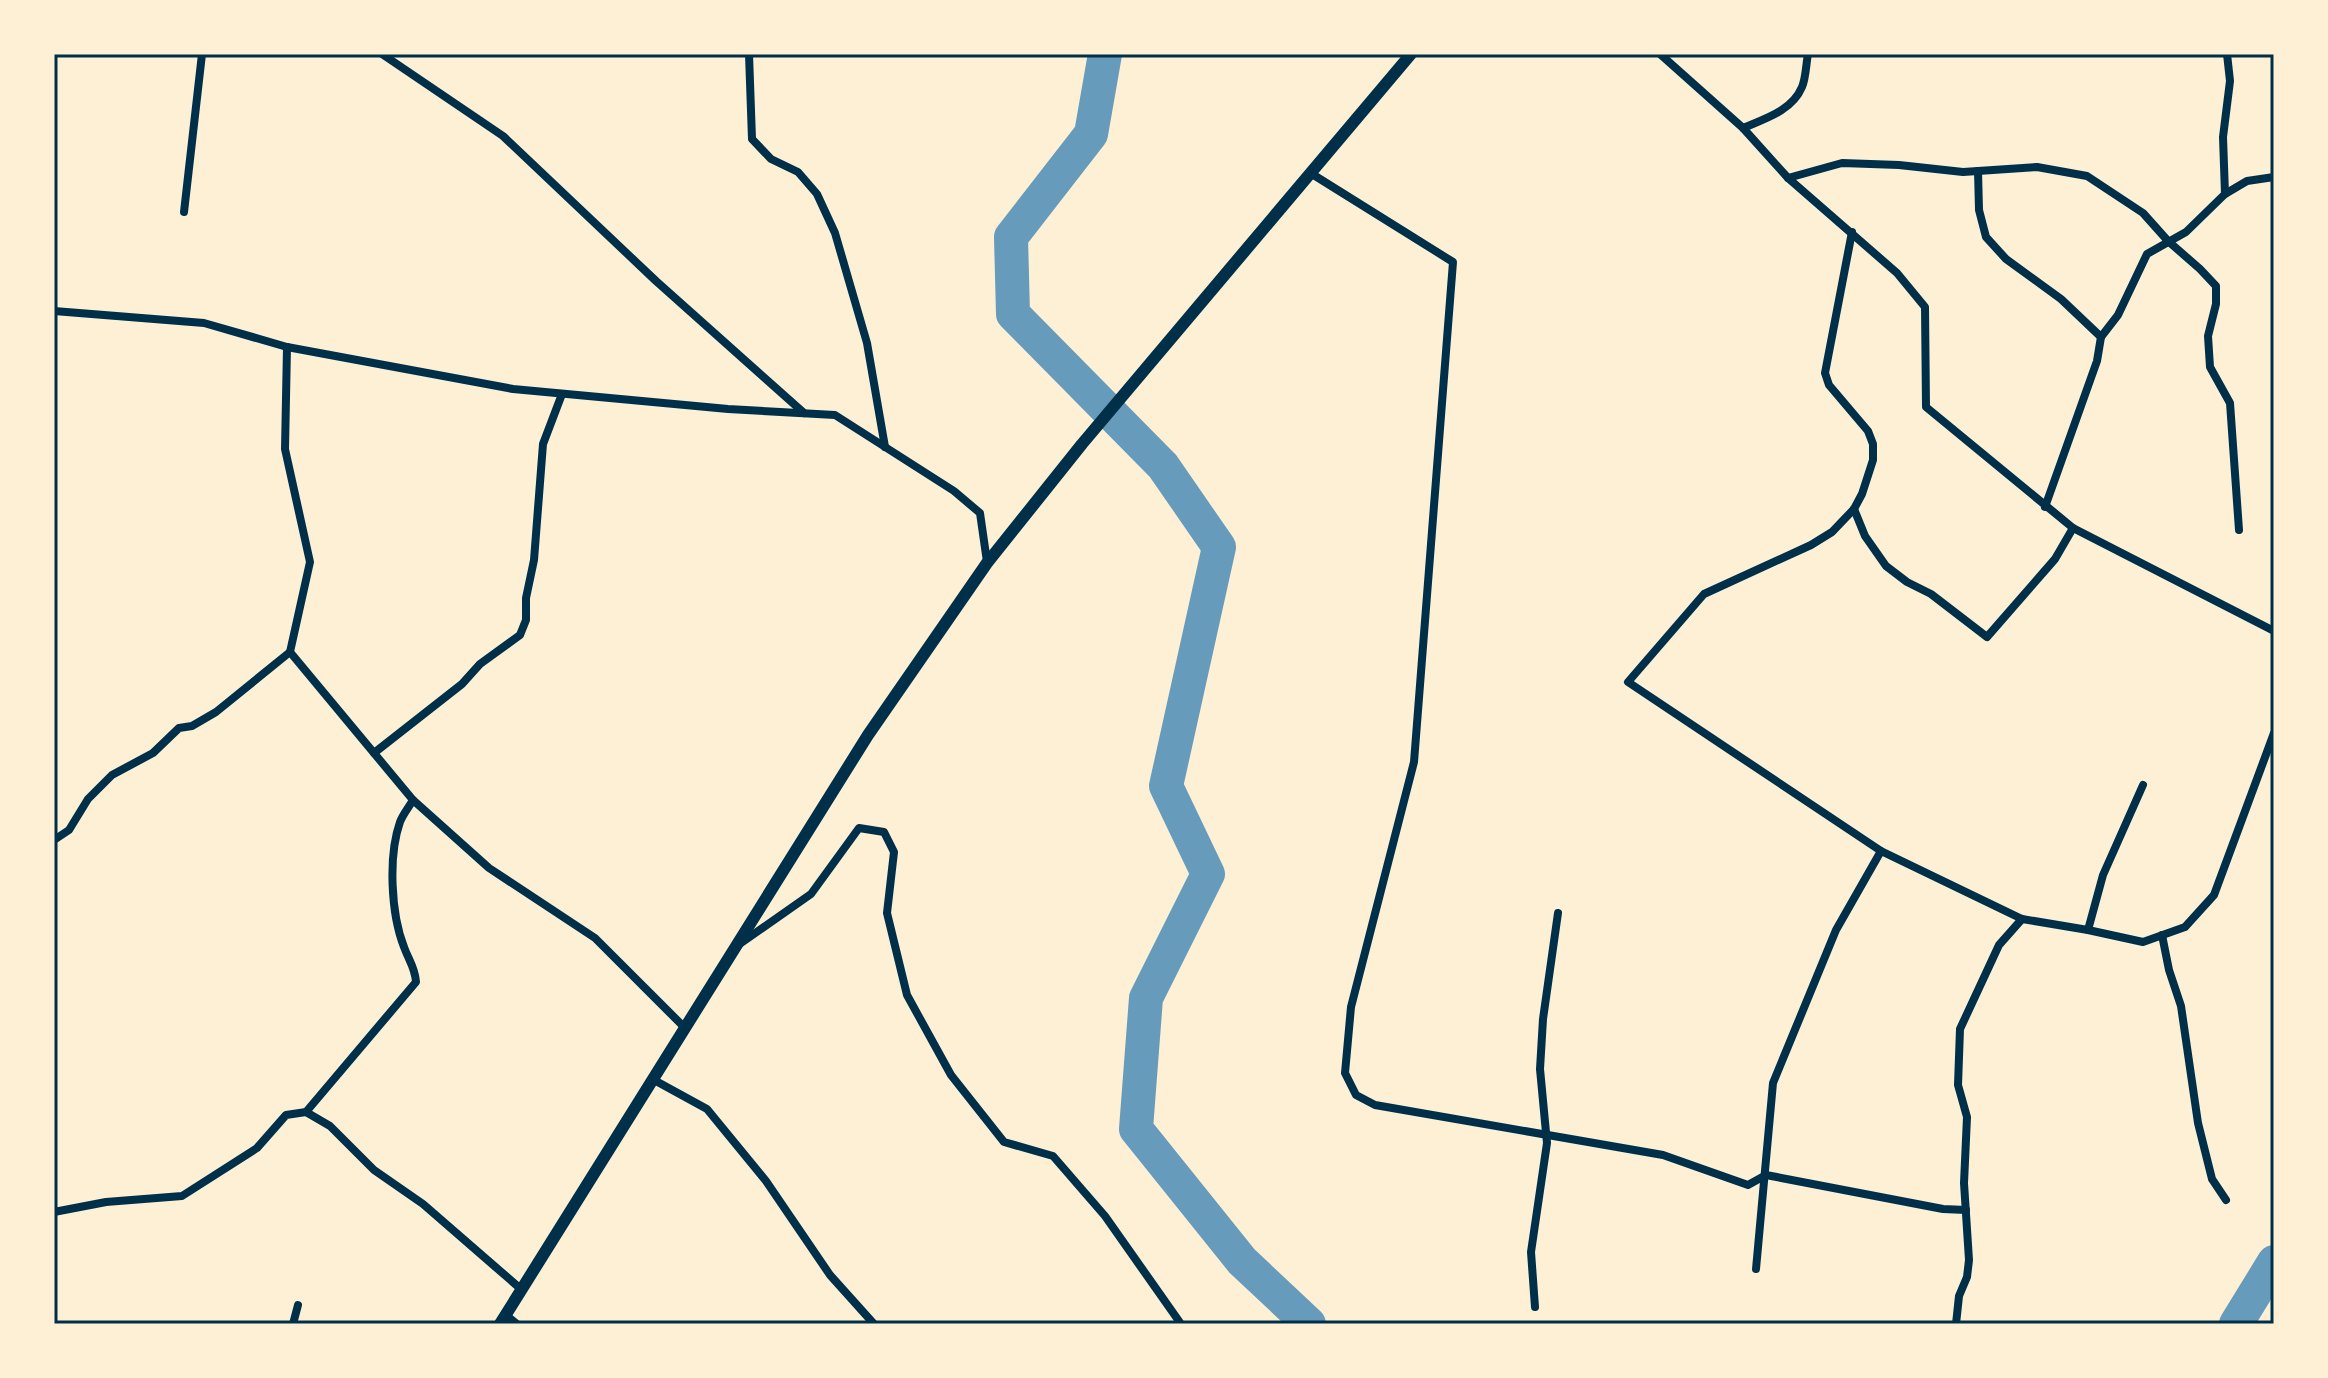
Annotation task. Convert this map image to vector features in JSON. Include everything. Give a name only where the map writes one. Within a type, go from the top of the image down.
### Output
[{"type":"main road","points":[[503,1320],[868,735],[987,563],[1082,444],[1411,54]]},
{"type":"street","points":[[184,212],[202,54]]},
{"type":"street","points":[[382,54],[503,136],[656,281],[805,413]]},
{"type":"street","points":[[749,54],[752,139],[771,159],[798,172],[817,194],[835,233],[867,343],[885,447]]},
{"type":"street","points":[[1660,54],[1743,128],[1788,178],[1897,273],[1925,307],[1926,407],[2073,528],[2274,631]]},
{"type":"street","points":[[1743,128],[1779,113],[1791,101],[1802,88],[1808,54]]},
{"type":"street","points":[[2225,194],[2223,137],[2230,81],[2227,54]]},
{"type":"street","points":[[1788,178],[1842,163],[1978,171],[2037,167],[2087,176],[2143,213],[2216,286],[2216,304],[2208,336],[2210,367],[2230,403],[2239,530]]},
{"type":"street","points":[[1978,171],[1979,210],[1986,237],[2006,259],[2061,299],[2101,337]]},
{"type":"street","points":[[1312,174],[1453,262],[1414,762],[1351,1007],[1345,1073],[1356,1095],[1375,1105],[1663,1155],[1748,1185],[1766,1175],[1943,1209],[1966,1210]]},
{"type":"street","points":[[2045,507],[2097,361],[2101,337],[2118,315],[2147,254],[2186,232],[2225,194],[2247,181],[2274,177]]},
{"type":"street","points":[[1852,232],[1825,373],[1829,385],[1868,431],[1873,444],[1873,460],[1862,494],[1854,509],[1832,532],[1811,545],[1704,594],[1628,682],[1881,851],[2022,919],[2143,942],[2185,927],[2214,895],[2274,733]]},
{"type":"street","points":[[54,311],[204,323],[287,347],[513,389],[728,409],[835,415],[954,491],[980,513],[987,563]]},
{"type":"street","points":[[54,840],[69,830],[88,799],[112,775],[153,753],[179,728],[192,726],[216,712],[290,652],[310,562],[285,449],[287,347]]},
{"type":"street","points":[[374,753],[462,684],[480,664],[520,635],[526,620],[526,598],[534,560],[543,444],[562,394]]},
{"type":"street","points":[[1854,509],[1865,536],[1886,566],[1907,582],[1931,594],[1987,637],[2055,559],[2073,528]]},
{"type":"street","points":[[290,652],[413,800],[489,868],[595,938],[686,1029]]},
{"type":"street","points":[[2088,930],[2103,875],[2143,785]]},
{"type":"street","points":[[306,1112],[416,982],[415,967],[404,948],[393,902],[394,855],[400,822],[413,800]]},
{"type":"street","points":[[740,943],[811,894],[859,828],[884,832],[894,852],[887,913],[907,995],[951,1075],[1004,1142],[1053,1156],[1105,1216],[1181,1324]]},
{"type":"street","points":[[1756,1269],[1773,1083],[1836,930],[1881,851]]},
{"type":"street","points":[[1535,1307],[1531,1252],[1547,1143],[1540,1069],[1542,1032],[1558,913]]},
{"type":"street","points":[[1956,1324],[1959,1296],[1967,1277],[1969,1260],[1964,1183],[1967,1117],[1958,1085],[1960,1029],[1999,945],[2022,919]]},
{"type":"street","points":[[2162,935],[2181,1006],[2198,1123],[2208,1165],[2212,1179],[2226,1200]]},
{"type":"street","points":[[654,1080],[707,1109],[766,1181],[830,1275],[874,1324]]},
{"type":"street","points":[[54,1212],[106,1202],[182,1196],[257,1148],[286,1115],[306,1112],[330,1126],[374,1170],[423,1204],[522,1290]]},
{"type":"street","points":[[293,1324],[298,1305]]},
{"type":"street","points":[[503,1320],[517,1324]]},
{"type":"waterway","points":[[1105,54],[1091,134],[1011,237],[1013,314],[1163,466],[1219,547],[1166,786],[1208,874],[1146,998],[1136,1129],[1242,1261],[1309,1324]]},
{"type":"waterway","points":[[2236,1324],[2274,1262]]}]
